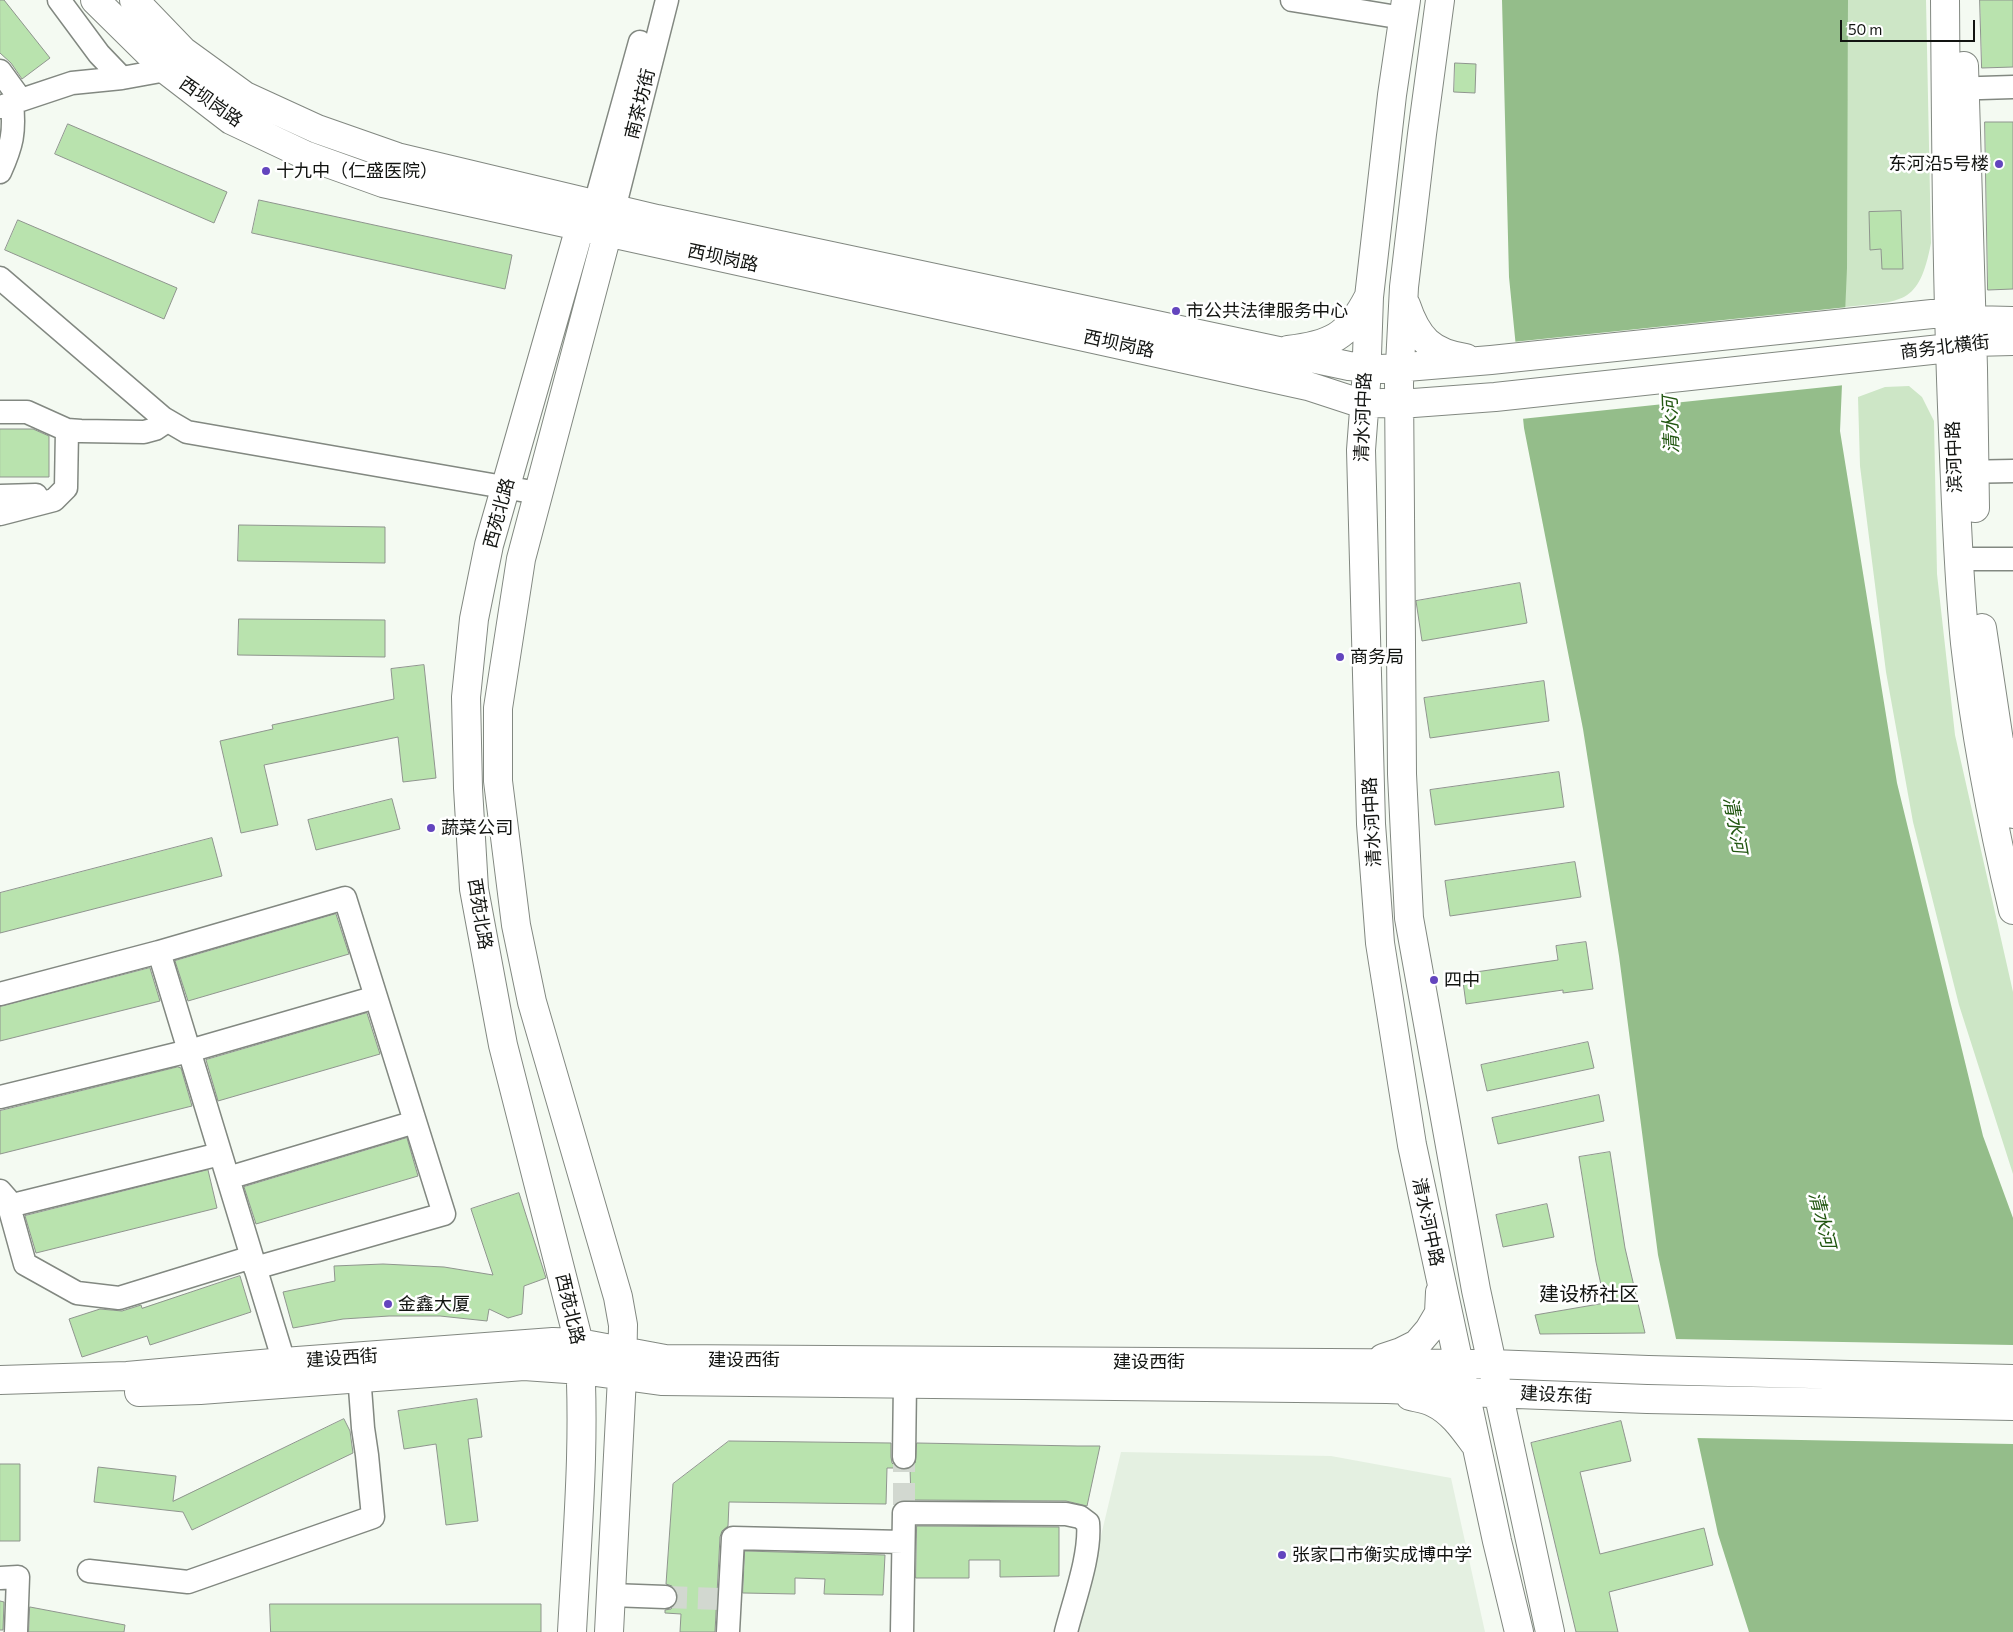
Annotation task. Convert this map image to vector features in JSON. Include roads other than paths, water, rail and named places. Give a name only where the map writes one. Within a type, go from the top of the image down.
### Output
[{"type":"main road","name":"西坝岗路","points":[[96,0],[175,61],[231,120],[305,155],[383,183],[580,227]]},
{"type":"main road","name":"西坝岗路","points":[[134,0],[175,61],[317,129],[397,157],[606,215],[1308,386],[1383,385]]},
{"type":"main road","name":"清水河中路","points":[[1440,0],[1422,134],[1404,297],[1383,385],[1361,450],[1371,824],[1380,943],[1412,1144],[1476,1448],[1519,1632]]},
{"type":"main road","name":"滨河中路","points":[[1945,0],[1955,89],[1967,559],[1965,642],[1974,713],[2013,910]]},
{"type":"main road","name":"滨河中路","points":[[1955,89],[1962,0]]},
{"type":"main road","name":"清水河中路","points":[[1405,9],[1368,297],[1383,385],[1399,450],[1402,774],[1409,918],[1481,1314],[1550,1632]]},
{"type":"main road","name":"西坝岗路","points":[[606,215],[1276,352],[1383,385]]},
{"type":"main road","name":"西苑北路","points":[[572,1632],[579,1505],[581,1370],[579,1343],[503,1045],[474,889],[468,788],[466,697],[474,619],[489,545],[580,227],[606,215]]},
{"type":"main road","name":"西苑北路","points":[[606,215],[521,559],[498,708],[498,781],[516,925],[532,1002],[618,1297],[623,1324],[623,1365],[609,1632]]},
{"type":"main road","points":[[1276,352],[1314,346],[1337,338],[1359,315],[1368,297]]},
{"type":"main road","points":[[1404,297],[1410,318],[1418,333],[1432,347],[1448,356],[1489,361]]},
{"type":"main road","name":"商务北横街","points":[[1489,361],[1874,320],[1960,331],[2013,341]]},
{"type":"main road","name":"商务北横街","points":[[1441,401],[1495,397],[1878,355],[1960,331],[2013,321]]},
{"type":"main road","points":[[1383,385],[1489,361]]},
{"type":"main road","points":[[1383,385],[1441,401]]},
{"type":"main road","points":[[1308,386],[1336,402],[1352,420],[1358,430],[1361,450]]},
{"type":"main road","points":[[1399,450],[1406,429],[1412,420],[1441,401]]},
{"type":"main road","name":"滨河中路","points":[[1967,559],[1977,588],[1999,741],[2013,814]]},
{"type":"main road","points":[[1368,1363],[1401,1352],[1417,1344],[1429,1330],[1439,1313],[1441,1283]]},
{"type":"main road","points":[[1481,1314],[1498,1338],[1512,1350],[1531,1359],[1558,1367]]},
{"type":"main road","name":"建设西街","points":[[359,1368],[553,1342],[579,1343],[661,1381],[1464,1391]]},
{"type":"main road","name":"建设西街","points":[[0,1380],[285,1373],[359,1368],[524,1366],[581,1370],[665,1360],[1492,1364]]},
{"type":"main road","name":"建设东街","points":[[1492,1364],[1648,1370],[2013,1379]]},
{"type":"main road","name":"建设西街","points":[[0,1397],[200,1390],[285,1373]]},
{"type":"main road","points":[[1387,1389],[1434,1402],[1460,1424],[1476,1448]]},
{"type":"main road","name":"建设东街","points":[[1464,1391],[1647,1399],[2013,1406]]},
{"type":"main road","points":[[1509,1444],[1509,1425],[1515,1412],[1526,1405],[1565,1395]]},
{"type":"street","points":[[59,0],[99,54],[122,78]]},
{"type":"street","name":"南茶坊街","points":[[606,215],[652,0]]},
{"type":"street","name":"南茶坊街","points":[[606,215],[667,0]]},
{"type":"street","points":[[1292,0],[1405,9]]},
{"type":"street","points":[[11,104],[72,83],[122,78],[175,61]]},
{"type":"street","points":[[0,71],[11,104],[14,125],[11,147],[0,172]]},
{"type":"street","points":[[1955,89],[2013,87]]},
{"type":"street","points":[[0,278],[167,421],[186,432],[538,493]]},
{"type":"street","points":[[0,412],[27,412],[67,430],[144,432],[155,429],[167,421]]},
{"type":"street","points":[[0,514],[54,500],[66,488],[67,430]]},
{"type":"street","points":[[1964,472],[2013,471]]},
{"type":"street","points":[[0,496],[59,495]]},
{"type":"street","points":[[1967,559],[2013,560]]},
{"type":"street","points":[[0,994],[159,952],[345,898],[444,1214],[119,1298],[78,1293],[25,1264],[4,1199],[220,1154]]},
{"type":"street","points":[[159,952],[254,1262],[285,1373]]},
{"type":"street","points":[[0,1097],[189,1051],[376,997]]},
{"type":"street","points":[[228,1178],[415,1122]]},
{"type":"street","points":[[89,1571],[188,1582],[373,1517],[368,1455],[363,1428],[359,1368]]},
{"type":"street","points":[[904,1457],[905,1383]]},
{"type":"street","points":[[902,1632],[904,1509],[1066,1514],[1080,1517],[1088,1523],[1089,1533],[1086,1552],[1066,1632]]},
{"type":"street","points":[[728,1632],[726,1599],[733,1538],[903,1542]]},
{"type":"street","points":[[0,1578],[18,1577],[16,1632]]},
{"type":"street","points":[[612,1594],[666,1597]]},
{"type":"water","name":"清水河","points":[[1502,0],[1848,0],[1847,268],[1840,431],[1897,783],[1983,1136],[2013,1218],[2013,1632],[1749,1632],[1718,1534],[1658,1255],[1619,956],[1583,729],[1524,428],[1509,277]]},
{"type":"tunnel","points":[[904,1457],[904,1505]]},
{"type":"tunnel","points":[[665,1597],[722,1599]]},
{"type":"place","name":"东河沿5号楼","points":[[1999,164]]},
{"type":"place","name":"十九中（仁盛医院）","points":[[266,171]]},
{"type":"place","name":"市公共法律服务中心","points":[[1176,311]]},
{"type":"place","name":"商务局","points":[[1340,657]]},
{"type":"place","name":"蔬菜公司","points":[[431,828]]},
{"type":"place","name":"四中","points":[[1434,980]]},
{"type":"place","name":"金鑫大厦","points":[[388,1304]]},
{"type":"place","name":"张家口市衡实成博中学","points":[[1282,1555]]},
{"type":"district","name":"建设桥社区","points":[[1589,1294]]}]
